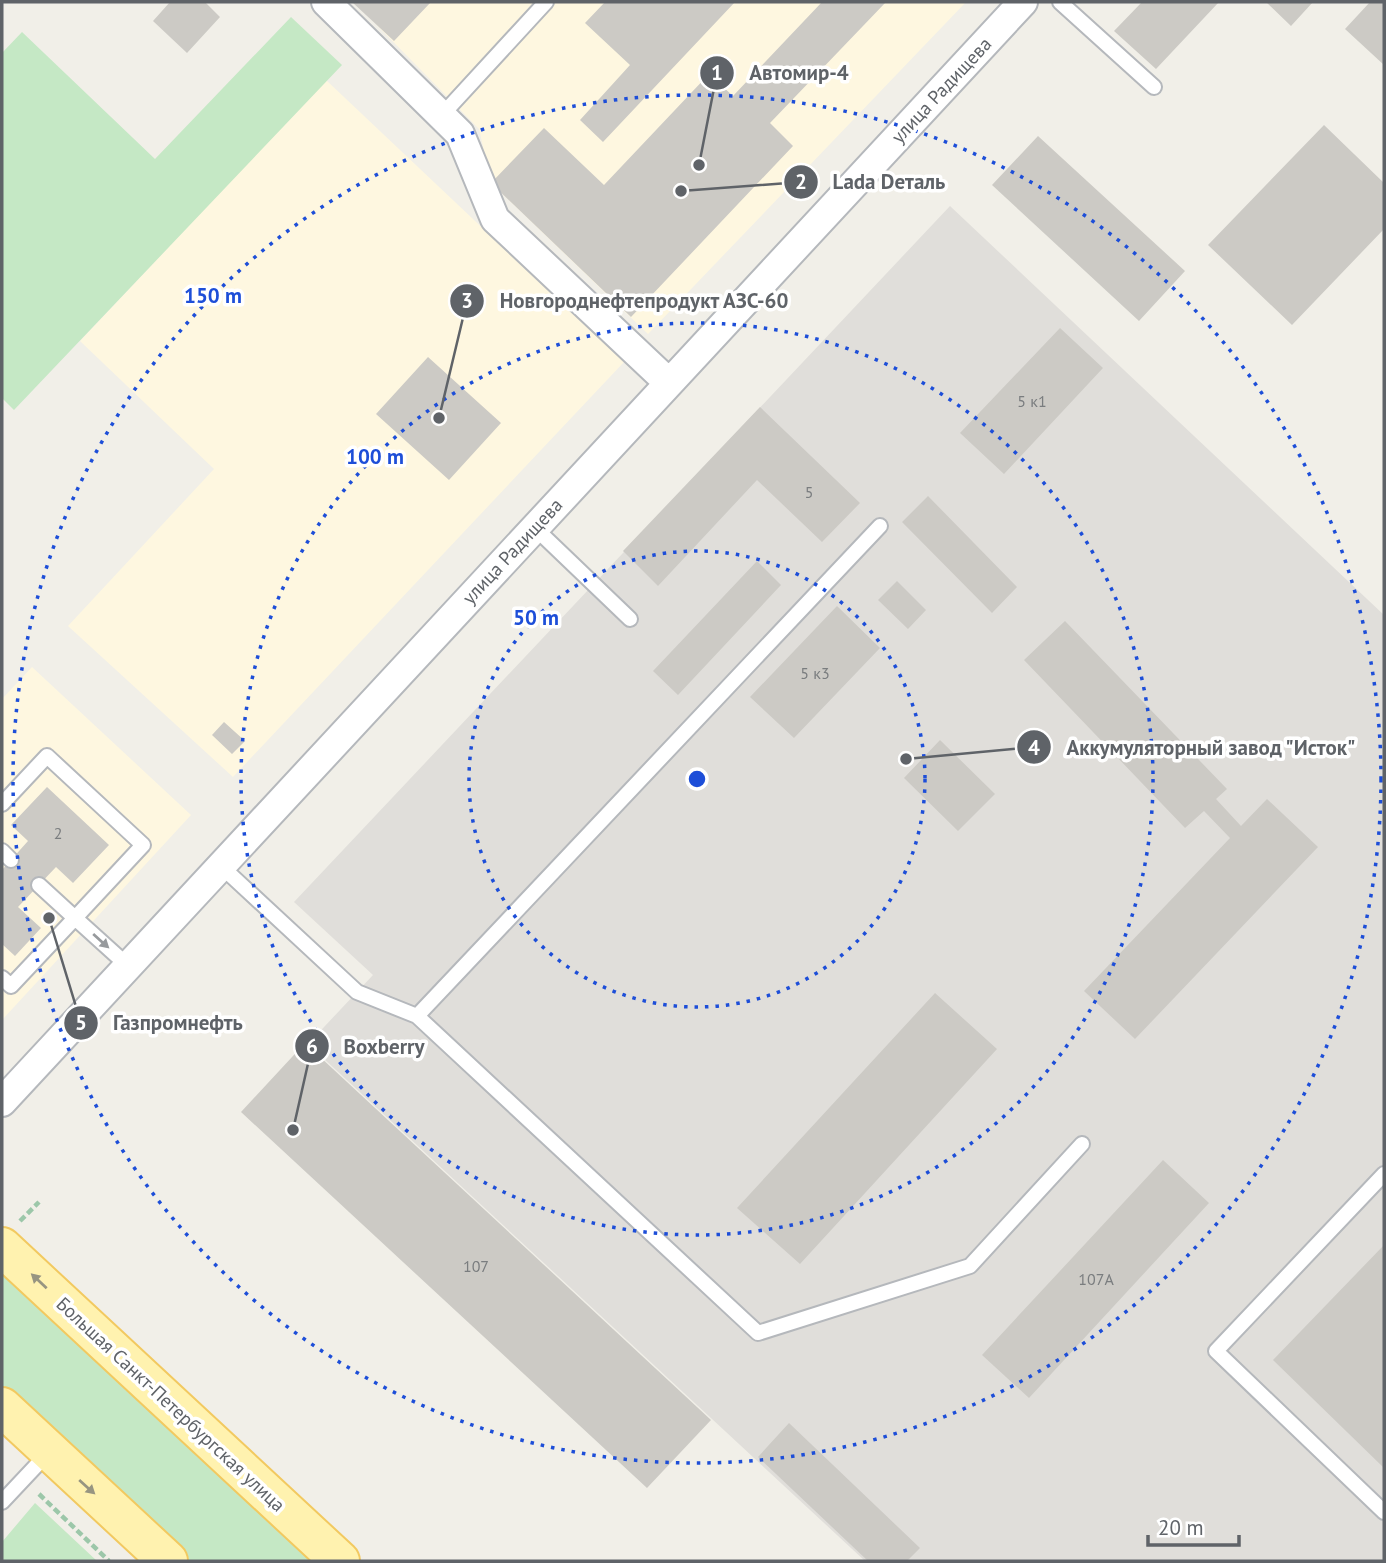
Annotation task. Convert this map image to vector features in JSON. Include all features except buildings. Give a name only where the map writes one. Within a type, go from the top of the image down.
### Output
[{"type":"main road","name":"Большая Санкт-Петербургская улица","points":[[2,1247],[340,1561]]},
{"type":"main road","points":[[2,1407],[36,1465],[168,1561]]},
{"type":"street","points":[[326,2],[460,134],[495,219],[668,382]]},
{"type":"street","name":"улица Радищева","points":[[2,1102],[1023,2]]},
{"type":"lane","points":[[442,115],[545,2]]},
{"type":"lane","points":[[1060,2],[1154,87]]},
{"type":"lane","points":[[417,1016],[880,526]]},
{"type":"lane","points":[[534,527],[630,619]]},
{"type":"lane","points":[[2,804],[47,756],[143,845],[11,986],[2,978]]},
{"type":"lane","points":[[221,866],[357,992],[417,1016],[758,1333],[970,1266],[1082,1144]]},
{"type":"lane","points":[[39,885],[127,965]]},
{"type":"lane","points":[[1384,1174],[1216,1351],[1384,1512]]},
{"type":"lane","points":[[2,1502],[36,1465]]},
{"type":"path","points":[[36,1465],[109,1561]]},
{"type":"shaded area","points":[[354,2],[966,2],[648,334],[491,183],[479,129]]},
{"type":"shaded area","points":[[326,80],[624,362],[233,777],[68,626],[214,469],[80,341]]},
{"type":"shaded area","points":[[950,206],[1384,615],[1384,1561],[865,1561],[308,1044],[373,975],[294,902]]},
{"type":"shaded area","points":[[32,667],[191,815],[2,1020],[2,699]]},
{"type":"green space","points":[[291,17],[342,65],[14,410],[2,398],[2,53],[22,32],[155,159]]},
{"type":"green space","points":[[2,1266],[314,1561],[188,1561],[2,1387]]},
{"type":"green space","points":[[35,1503],[97,1561],[2,1561],[2,1542]]},
{"type":"place","name":"Автомир-4","points":[[699,165]]},
{"type":"place","name":"Lada Dеталь","points":[[681,191]]},
{"type":"place","name":"Новгороднефтепродукт АЗС-60","points":[[439,418]]},
{"type":"place","name":"Аккумуляторный завод \"Исток\"","points":[[906,759]]},
{"type":"place","name":"Газпромнефть","points":[[49,918]]},
{"type":"place","name":"Boxberry","points":[[293,1130]]}]
